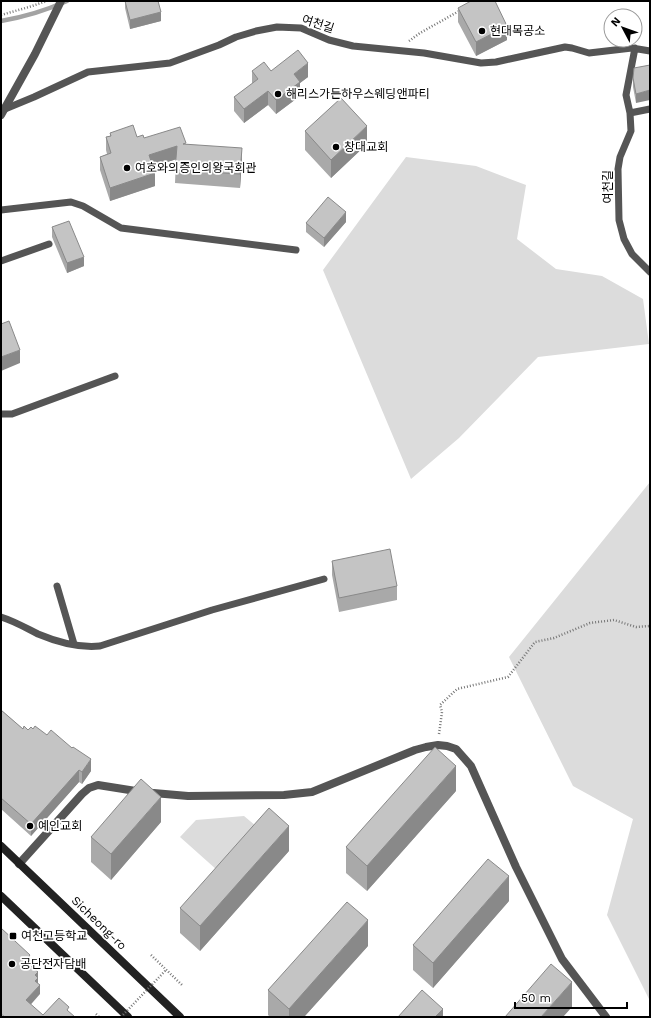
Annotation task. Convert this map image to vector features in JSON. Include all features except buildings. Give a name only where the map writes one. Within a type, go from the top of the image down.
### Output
[{"type":"street","points":[[3,112],[35,54],[61,1]]},
{"type":"street","points":[[19,864],[82,794],[89,788],[98,785],[142,792],[188,796],[284,795],[312,792],[426,746],[438,745],[456,749],[471,766],[516,867],[562,959],[606,1017]]},
{"type":"street","name":"Sicheong-ro","points":[[1,846],[180,1017]]},
{"type":"street","points":[[1,896],[128,1017]]},
{"type":"lane","name":"여천길","points":[[3,112],[88,72],[170,63],[219,45],[236,37],[277,26],[301,28],[329,40],[353,46],[395,50],[481,63],[496,62],[565,48],[572,48],[589,53],[635,48],[650,51]]},
{"type":"lane","name":"여천길","points":[[635,48],[626,95],[630,113],[631,131],[620,158],[618,169],[619,220],[624,239],[632,254],[650,272]]},
{"type":"lane","points":[[630,113],[650,109]]},
{"type":"lane","points":[[1,210],[71,202],[83,206],[121,228],[296,250]]},
{"type":"lane","points":[[1,260],[49,244]]},
{"type":"lane","points":[[1,414],[12,414],[115,376]]},
{"type":"lane","points":[[1,617],[44,636],[90,647],[100,646],[212,610],[324,579]]},
{"type":"lane","points":[[57,586],[74,644]]},
{"type":"path","points":[[1,15],[47,1]]},
{"type":"path","points":[[395,50],[420,33],[465,8]]},
{"type":"path","points":[[438,745],[442,712],[440,705],[457,689],[508,677],[535,642],[554,638],[590,623],[614,620],[636,627],[650,626]]},
{"type":"path","points":[[151,955],[183,986]]},
{"type":"path","points":[[121,1017],[166,970]]},
{"type":"path","points":[[96,1014],[99,1017]]},
{"type":"shaded area","points":[[406,157],[476,166],[526,185],[517,239],[556,269],[602,276],[643,299],[649,344],[538,357],[459,438],[411,479],[323,270]]},
{"type":"shaded area","points":[[650,482],[650,1001],[607,915],[633,819],[573,786],[509,657]]},
{"type":"shaded area","points":[[244,816],[256,826],[217,870],[180,837],[196,820]]},
{"type":"waterway","points":[[1,21],[18,18],[51,8],[67,1]]},
{"type":"place","name":"현대목공소","points":[[482,31]]},
{"type":"place","name":"해리스가든하우스웨딩앤파티","points":[[278,94]]},
{"type":"place","name":"창대교회","points":[[336,147]]},
{"type":"place","name":"여호와의증인의왕국회관","points":[[127,168]]},
{"type":"place","name":"예인교회","points":[[30,826]]},
{"type":"place","name":"여천고등학교","points":[[13,936]]},
{"type":"place","name":"공단전자담배","points":[[12,964]]}]
